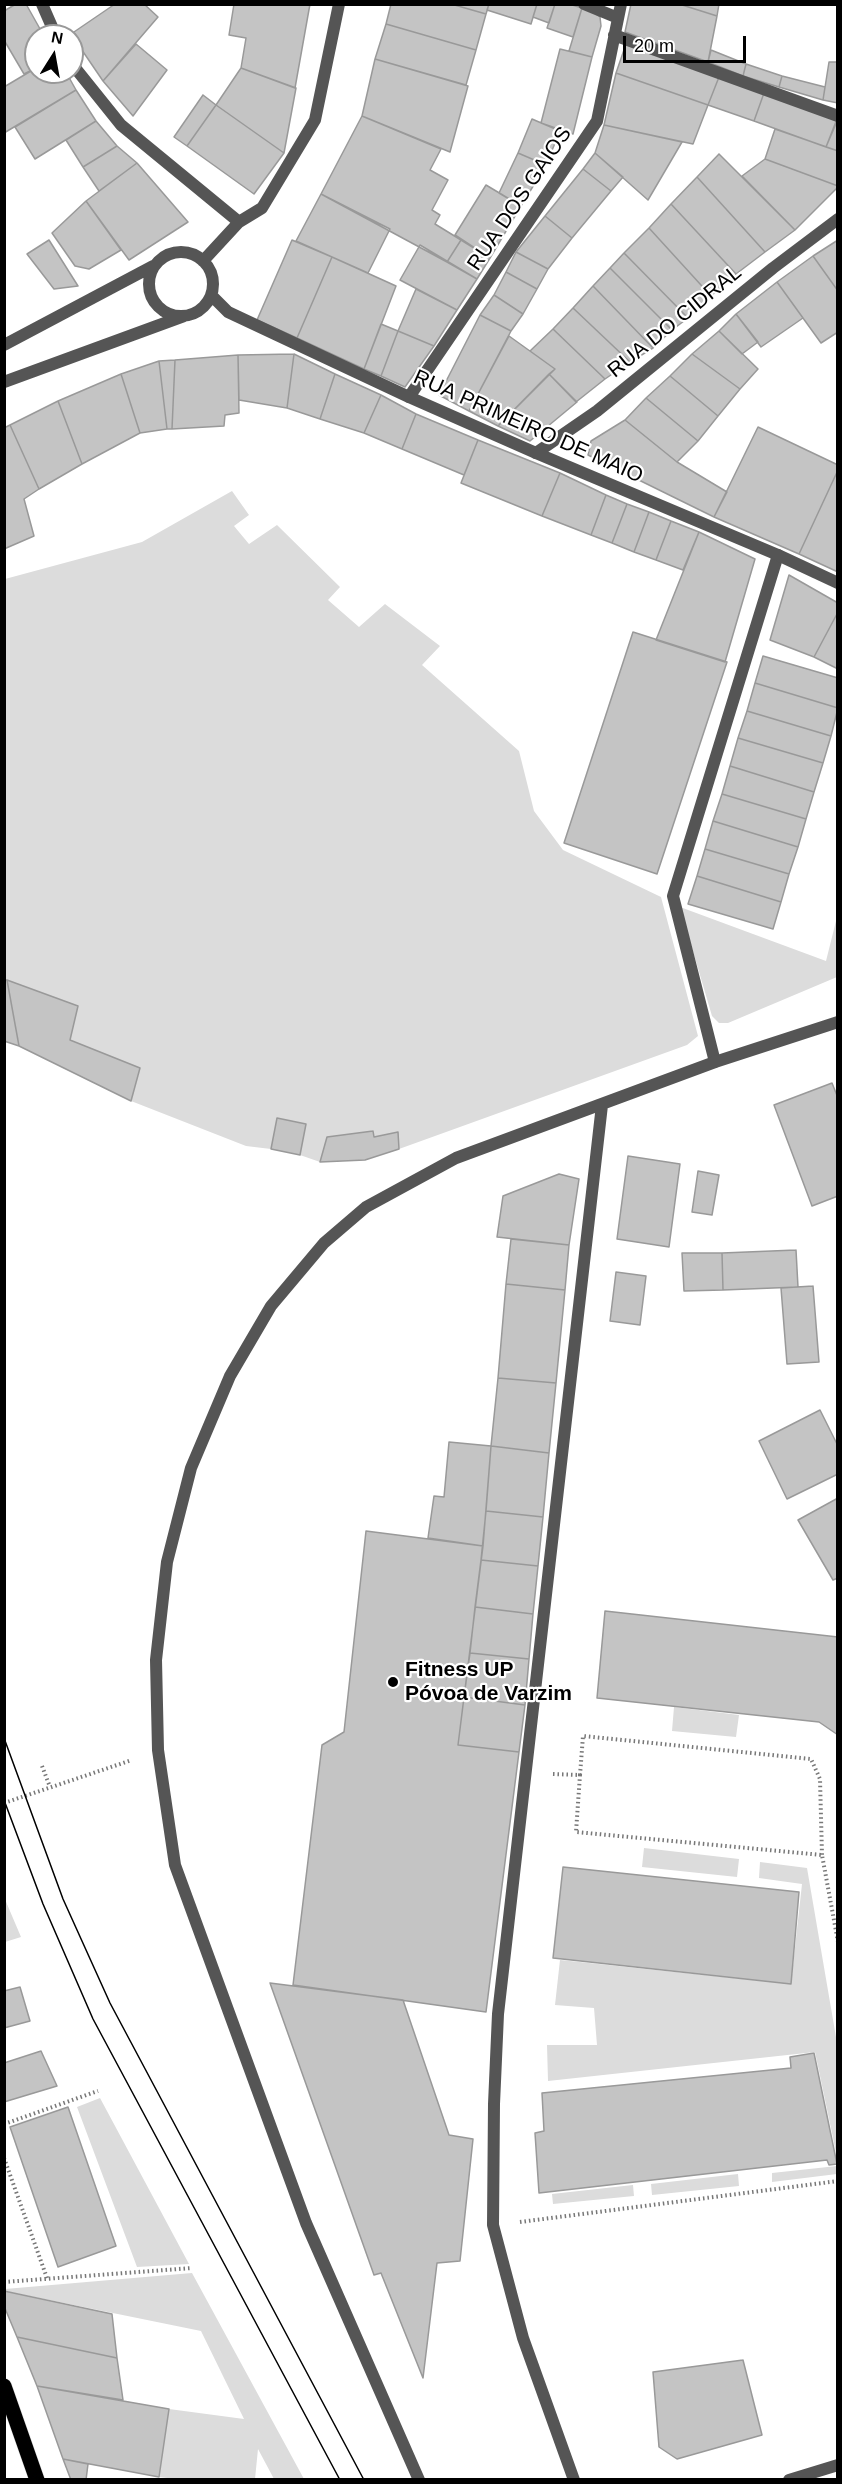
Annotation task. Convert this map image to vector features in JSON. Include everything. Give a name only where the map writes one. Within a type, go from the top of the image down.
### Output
[{"type":"main road","points":[[4,2386],[37,2480]]},
{"type":"street","points":[[42,4],[51,24]]},
{"type":"street","points":[[203,261],[239,222],[262,208],[315,120],[339,4]]},
{"type":"street","points":[[584,4],[618,18]]},
{"type":"street","name":"RUA DOS GAIOS","points":[[409,397],[597,121],[621,4]]},
{"type":"street","points":[[614,35],[837,116]]},
{"type":"street","points":[[84,79],[121,125],[239,222]]},
{"type":"street","name":"RUA DO CIDRAL","points":[[536,453],[597,411],[837,219]]},
{"type":"street","points":[[4,345],[177,251],[195,255],[203,261],[212,277],[211,295],[200,309],[4,382]]},
{"type":"street","points":[[153,266],[148,286],[156,305],[164,311],[184,316]]},
{"type":"street","name":"RUA PRIMEIRO DE MAIO","points":[[211,295],[228,312],[409,397],[778,555],[837,583]]},
{"type":"street","points":[[715,1062],[673,896],[778,555]]},
{"type":"street","points":[[419,2480],[306,2223],[175,1865],[158,1750],[156,1660],[167,1562],[191,1468],[230,1376],[271,1306],[324,1243],[366,1207],[456,1158],[715,1062],[837,1022]]},
{"type":"street","points":[[574,2480],[523,2338],[493,2225],[494,2104],[498,2014],[602,1105]]},
{"type":"street","points":[[789,2480],[837,2465]]},
{"type":"path","points":[[822,1856],[576,1832],[583,1736],[812,1759],[820,1779],[822,1856],[837,1942]]},
{"type":"path","points":[[4,1803],[158,1750]]},
{"type":"path","points":[[42,1766],[50,1787]]},
{"type":"path","points":[[526,1772],[580,1775]]},
{"type":"path","points":[[4,2124],[98,2091]]},
{"type":"path","points":[[4,2158],[46,2278]]},
{"type":"path","points":[[493,2225],[837,2181]]},
{"type":"path","points":[[4,2282],[192,2268]]},
{"type":"shaded area","points":[[232,491],[249,515],[234,526],[249,544],[277,525],[340,587],[328,600],[359,627],[385,604],[440,646],[422,665],[519,751],[534,811],[563,850],[661,897],[698,1036],[687,1045],[399,1149],[398,1132],[374,1137],[372,1131],[327,1137],[320,1162],[300,1155],[306,1124],[277,1118],[271,1149],[246,1146],[131,1101],[140,1069],[70,1040],[78,1006],[5,980],[5,579],[142,542]]},
{"type":"shaded area","points":[[680,907],[826,961],[837,917],[837,977],[728,1023],[719,1023],[712,1016]]},
{"type":"shaded area","points":[[674,1707],[739,1715],[736,1737],[672,1731]]},
{"type":"shaded area","points":[[644,1848],[739,1859],[737,1877],[642,1867]]},
{"type":"shaded area","points":[[760,1862],[807,1868],[837,2043],[837,2157],[815,2052],[548,2081],[547,2045],[597,2045],[594,2008],[555,2005],[560,1960],[791,1984],[802,1884],[759,1878]]},
{"type":"shaded area","points":[[4,1897],[21,1937],[5,1942],[4,1942]]},
{"type":"shaded area","points":[[100,2098],[189,2264],[137,2267],[77,2107]]},
{"type":"shaded area","points":[[837,2166],[837,2174],[772,2182],[772,2173]]},
{"type":"shaded area","points":[[738,2174],[739,2186],[652,2195],[651,2184]]},
{"type":"shaded area","points":[[633,2185],[634,2196],[553,2204],[552,2194]]},
{"type":"shaded area","points":[[192,2273],[304,2479],[274,2479],[258,2449],[255,2479],[184,2480],[159,2477],[169,2409],[244,2419],[201,2331],[5,2291],[5,2289]]},
{"type":"building","points":[[16,4],[26,4],[37,24],[24,24],[24,74],[4,40],[4,11]]},
{"type":"building","points":[[115,4],[144,4],[158,17],[103,81],[84,53],[84,25]]},
{"type":"building","points":[[234,4],[310,4],[295,88],[241,68],[246,38],[229,35]]},
{"type":"building","points":[[391,4],[451,4],[486,14],[476,50],[386,24]]},
{"type":"building","points":[[451,4],[489,4],[486,14]]},
{"type":"building","points":[[489,4],[537,4],[531,24],[487,10]]},
{"type":"building","points":[[537,4],[555,4],[549,23],[533,17]]},
{"type":"building","points":[[555,4],[569,4],[582,8],[573,37],[547,28]]},
{"type":"building","points":[[631,4],[679,4],[717,16],[708,62],[625,32]]},
{"type":"building","points":[[679,4],[719,4],[717,16]]},
{"type":"building","points":[[582,8],[600,17],[601,26],[592,57],[569,51]]},
{"type":"building","points":[[386,24],[476,50],[466,85],[375,59]]},
{"type":"building","points":[[136,44],[167,70],[133,116],[103,81]]},
{"type":"building","points":[[626,44],[719,77],[708,105],[616,73]]},
{"type":"building","points":[[560,49],[592,57],[573,134],[541,123]]},
{"type":"building","points":[[711,50],[746,64],[743,76],[708,62]]},
{"type":"building","points":[[375,59],[468,86],[450,152],[362,116]]},
{"type":"building","points":[[829,62],[838,62],[838,103],[823,100]]},
{"type":"building","points":[[746,64],[782,76],[779,87],[743,76]]},
{"type":"building","points":[[241,68],[296,88],[284,153],[216,105]]},
{"type":"building","points":[[616,73],[708,105],[693,144],[604,125]]},
{"type":"building","points":[[24,75],[24,84],[73,84],[76,90],[4,133],[4,87]]},
{"type":"building","points":[[782,76],[825,87],[823,100],[779,87]]},
{"type":"building","points":[[719,77],[764,93],[754,121],[708,105]]},
{"type":"building","points":[[76,90],[96,121],[35,159],[15,127]]},
{"type":"building","points":[[764,93],[837,119],[826,147],[754,121]]},
{"type":"building","points":[[203,95],[216,105],[187,146],[174,137]]},
{"type":"building","points":[[216,105],[284,153],[254,194],[187,146]]},
{"type":"building","points":[[362,116],[441,149],[430,170],[448,180],[432,210],[440,215],[435,224],[461,240],[447,262],[321,194]]},
{"type":"building","points":[[532,119],[560,131],[546,165],[518,153]]},
{"type":"building","points":[[838,119],[838,151],[826,147]]},
{"type":"building","points":[[96,121],[117,146],[83,167],[66,140]]},
{"type":"building","points":[[604,125],[682,142],[648,200],[595,153]]},
{"type":"building","points":[[775,129],[838,151],[838,186],[765,159]]},
{"type":"building","points":[[117,146],[137,163],[99,191],[83,167]]},
{"type":"building","points":[[518,153],[546,165],[521,206],[499,193]]},
{"type":"building","points":[[595,153],[623,177],[611,191],[583,169]]},
{"type":"building","points":[[719,154],[795,230],[765,252],[697,177]]},
{"type":"building","points":[[765,159],[838,187],[795,230],[742,176]]},
{"type":"building","points":[[137,163],[188,222],[129,260],[86,201]]},
{"type":"building","points":[[583,169],[611,191],[572,238],[545,216]]},
{"type":"building","points":[[697,177],[765,252],[736,274],[671,204]]},
{"type":"building","points":[[486,185],[521,206],[490,258],[455,235]]},
{"type":"building","points":[[321,194],[390,229],[368,273],[296,241]]},
{"type":"building","points":[[86,201],[121,250],[89,269],[75,266],[52,233]]},
{"type":"building","points":[[671,204],[736,274],[711,296],[649,228]]},
{"type":"building","points":[[545,216],[572,238],[548,269],[516,252]]},
{"type":"building","points":[[649,228],[711,296],[688,318],[624,253]]},
{"type":"building","points":[[49,240],[78,286],[54,289],[27,254]]},
{"type":"building","points":[[292,240],[332,257],[297,338],[257,320]]},
{"type":"building","points":[[461,240],[490,258],[477,279],[447,262]]},
{"type":"building","points":[[838,240],[838,291],[813,256]]},
{"type":"building","points":[[420,245],[477,279],[457,310],[400,280]]},
{"type":"building","points":[[516,252],[548,269],[537,289],[506,272]]},
{"type":"building","points":[[624,253],[688,318],[672,330],[610,268]]},
{"type":"building","points":[[813,256],[838,291],[838,332],[821,343],[777,282]]},
{"type":"building","points":[[332,257],[396,286],[364,369],[297,338]]},
{"type":"building","points":[[610,268],[672,330],[653,348],[593,286]]},
{"type":"building","points":[[506,272],[537,289],[523,314],[494,295]]},
{"type":"building","points":[[777,282],[803,318],[761,347],[736,314]]},
{"type":"building","points":[[593,286],[653,348],[630,362],[573,308]]},
{"type":"building","points":[[416,289],[457,310],[434,346],[398,331]]},
{"type":"building","points":[[494,295],[523,314],[511,331],[480,315]]},
{"type":"building","points":[[573,308],[630,362],[605,379],[553,329]]},
{"type":"building","points":[[736,314],[758,342],[742,354],[719,331]]},
{"type":"building","points":[[480,315],[511,331],[469,411],[439,395]]},
{"type":"building","points":[[381,324],[398,331],[381,376],[364,369]]},
{"type":"building","points":[[553,329],[605,379],[576,402],[549,374],[555,369],[530,351]]},
{"type":"building","points":[[398,331],[434,346],[405,387],[381,376]]},
{"type":"building","points":[[719,331],[758,369],[740,389],[692,354]]},
{"type":"building","points":[[509,336],[555,369],[498,426],[469,411]]},
{"type":"building","points":[[294,354],[335,374],[320,419],[287,408]]},
{"type":"building","points":[[294,354],[287,408],[239,400],[238,355]]},
{"type":"building","points":[[692,354],[740,389],[718,416],[670,376]]},
{"type":"building","points":[[238,355],[239,413],[225,415],[224,426],[172,429],[175,360]]},
{"type":"building","points":[[175,360],[172,429],[167,429],[159,361]]},
{"type":"building","points":[[159,361],[167,429],[140,433],[121,374]]},
{"type":"building","points":[[121,374],[140,433],[82,464],[58,401]]},
{"type":"building","points":[[335,374],[381,395],[364,433],[320,419]]},
{"type":"building","points":[[549,374],[577,402],[530,441],[498,426]]},
{"type":"building","points":[[670,376],[718,416],[698,441],[646,398]]},
{"type":"building","points":[[381,395],[416,414],[402,449],[364,433]]},
{"type":"building","points":[[646,398],[698,441],[677,462],[625,420]]},
{"type":"building","points":[[58,401],[82,464],[39,489],[10,425]]},
{"type":"building","points":[[416,414],[478,440],[464,475],[402,449]]},
{"type":"building","points":[[625,420],[677,462],[727,492],[714,517],[588,455],[591,441]]},
{"type":"building","points":[[10,425],[39,489],[24,499],[34,536],[4,549],[4,428]]},
{"type":"building","points":[[758,427],[838,465],[838,470],[799,554],[714,517]]},
{"type":"building","points":[[478,440],[560,473],[542,516],[461,483]]},
{"type":"building","points":[[838,470],[838,572],[799,554]]},
{"type":"building","points":[[560,473],[606,495],[591,535],[542,516]]},
{"type":"building","points":[[606,495],[627,504],[612,543],[591,535]]},
{"type":"building","points":[[627,504],[649,512],[634,552],[612,543]]},
{"type":"building","points":[[649,512],[671,521],[656,560],[634,552]]},
{"type":"building","points":[[671,521],[699,532],[683,570],[656,560]]},
{"type":"building","points":[[699,532],[755,559],[725,662],[656,640]]},
{"type":"building","points":[[789,575],[838,603],[838,612],[814,657],[770,640]]},
{"type":"building","points":[[838,612],[838,669],[814,657]]},
{"type":"building","points":[[633,632],[727,662],[657,874],[564,843]]},
{"type":"building","points":[[763,656],[838,678],[838,708],[755,683]]},
{"type":"building","points":[[755,683],[838,708],[831,736],[747,711]]},
{"type":"building","points":[[747,711],[831,736],[823,763],[738,738]]},
{"type":"building","points":[[738,738],[823,763],[814,792],[730,766]]},
{"type":"building","points":[[730,766],[814,792],[806,819],[722,794]]},
{"type":"building","points":[[722,794],[806,819],[798,847],[713,821]]},
{"type":"building","points":[[713,821],[798,847],[789,874],[705,849]]},
{"type":"building","points":[[705,849],[789,874],[781,902],[697,876]]},
{"type":"building","points":[[697,876],[781,902],[773,929],[688,904]]},
{"type":"building","points":[[4,980],[7,980],[19,1046],[4,1041]]},
{"type":"building","points":[[7,980],[78,1006],[70,1040],[140,1068],[131,1101],[19,1046]]},
{"type":"building","points":[[832,1083],[838,1098],[838,1196],[812,1206],[774,1105]]},
{"type":"building","points":[[277,1118],[306,1124],[300,1155],[271,1149]]},
{"type":"building","points":[[373,1131],[374,1137],[398,1132],[399,1149],[365,1160],[320,1162],[327,1137]]},
{"type":"building","points":[[628,1156],[680,1164],[669,1247],[617,1239]]},
{"type":"building","points":[[698,1171],[719,1175],[712,1215],[692,1212]]},
{"type":"building","points":[[559,1174],[579,1179],[569,1245],[497,1237],[503,1196]]},
{"type":"building","points":[[511,1239],[569,1245],[565,1290],[506,1284]]},
{"type":"building","points":[[796,1250],[798,1287],[723,1290],[722,1253]]},
{"type":"building","points":[[682,1253],[722,1253],[723,1290],[684,1291]]},
{"type":"building","points":[[616,1272],[646,1276],[640,1325],[610,1321]]},
{"type":"building","points":[[506,1284],[565,1290],[556,1383],[498,1378]]},
{"type":"building","points":[[813,1286],[819,1362],[787,1364],[781,1288]]},
{"type":"building","points":[[498,1378],[556,1383],[549,1453],[491,1446]]},
{"type":"building","points":[[820,1410],[838,1446],[838,1474],[787,1499],[759,1441]]},
{"type":"building","points":[[449,1442],[491,1446],[483,1546],[428,1538],[434,1496],[444,1497]]},
{"type":"building","points":[[491,1446],[549,1453],[543,1517],[486,1511]]},
{"type":"building","points":[[838,1498],[838,1578],[833,1580],[798,1520]]},
{"type":"building","points":[[486,1511],[543,1517],[538,1566],[481,1560]]},
{"type":"building","points":[[366,1531],[483,1546],[458,1745],[519,1752],[486,2012],[293,1985],[322,1745],[344,1732]]},
{"type":"building","points":[[481,1560],[538,1566],[533,1614],[475,1607]]},
{"type":"building","points":[[475,1607],[533,1614],[529,1659],[470,1653]]},
{"type":"building","points":[[605,1611],[838,1637],[838,1735],[819,1722],[597,1698]]},
{"type":"building","points":[[470,1653],[529,1659],[525,1705],[464,1697]]},
{"type":"building","points":[[464,1697],[525,1705],[519,1752],[458,1745]]},
{"type":"building","points":[[563,1867],[799,1892],[791,1984],[553,1958]]},
{"type":"building","points":[[270,1983],[403,2000],[449,2135],[473,2139],[460,2261],[437,2263],[423,2378],[381,2273],[374,2275]]},
{"type":"building","points":[[20,1987],[30,2021],[4,2028],[4,1991]]},
{"type":"building","points":[[41,2051],[57,2086],[4,2102],[4,2063]]},
{"type":"building","points":[[814,2053],[837,2164],[829,2165],[827,2160],[539,2193],[535,2133],[544,2131],[542,2093],[791,2068],[790,2057]]},
{"type":"building","points":[[68,2107],[116,2246],[58,2267],[10,2127]]},
{"type":"building","points":[[4,2291],[112,2314],[117,2358],[17,2337],[4,2306]]},
{"type":"building","points":[[17,2337],[117,2358],[123,2400],[37,2386]]},
{"type":"building","points":[[743,2360],[762,2435],[677,2459],[659,2447],[653,2372]]},
{"type":"building","points":[[37,2386],[169,2409],[159,2477],[63,2459]]},
{"type":"building","points":[[63,2459],[88,2464],[86,2480],[71,2480]]},
{"type":"tram line","points":[[4,1738],[63,1899],[110,2003],[364,2480]]},
{"type":"tram line","points":[[4,1800],[43,1904],[93,2019],[340,2480]]},
{"type":"place","name":"Fitness UP Póvoa de Varzim","points":[[393,1682]]}]
